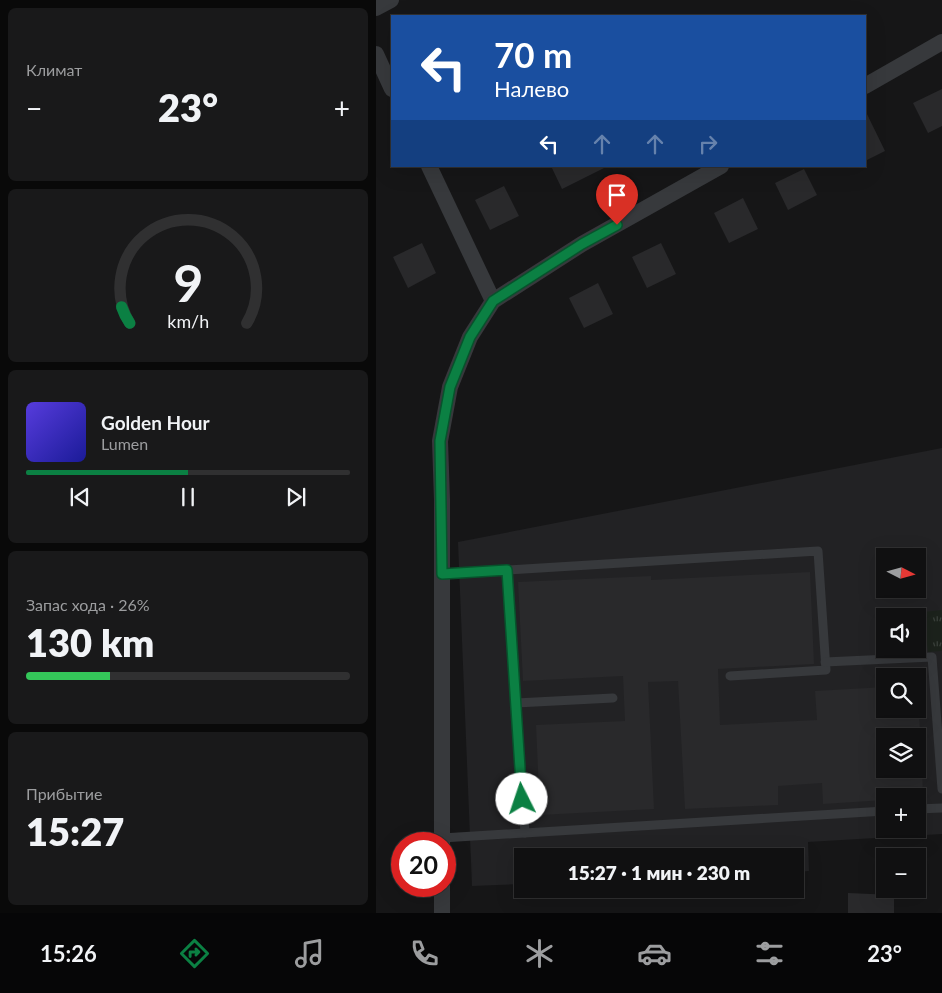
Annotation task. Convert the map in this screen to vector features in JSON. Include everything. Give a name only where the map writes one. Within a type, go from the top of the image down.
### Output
[{"type":"street","points":[[376,8],[391,0]]},
{"type":"street","points":[[866,85],[942,42]]},
{"type":"street","points":[[376,54],[391,87]]},
{"type":"street","points":[[429,167],[493,301]]},
{"type":"street","points":[[442,832],[440,441],[450,387],[470,337],[493,301],[582,244],[719,167]]},
{"type":"street","points":[[442,897],[442,913]]},
{"type":"lane","points":[[442,574],[818,550],[826,670],[730,676]]},
{"type":"lane","points":[[507,570],[525,833]]},
{"type":"lane","points":[[825,662],[932,657],[942,789]]},
{"type":"lane","points":[[516,703],[613,698]]},
{"type":"lane","points":[[926,809],[942,808]]},
{"type":"lane","points":[[456,840],[525,833],[876,812]]},
{"type":"shaded area","points":[[942,448],[942,834],[926,835],[926,788],[876,788],[876,838],[808,842],[809,871],[804,871],[804,848],[514,848],[514,884],[472,886],[458,542]]},
{"type":"green space","points":[[942,610],[942,651],[928,652],[926,612]]},
{"type":"building","points":[[942,89],[942,126],[928,133],[913,103]]},
{"type":"building","points":[[866,112],[885,151],[866,160]]},
{"type":"building","points":[[551,167],[606,167],[562,189]]},
{"type":"building","points":[[804,169],[817,195],[788,210],[775,183]]},
{"type":"building","points":[[504,186],[519,216],[490,230],[475,200]]},
{"type":"building","points":[[743,198],[758,229],[729,243],[714,213]]},
{"type":"building","points":[[422,243],[436,273],[408,288],[393,257]]},
{"type":"building","points":[[661,243],[676,274],[647,288],[632,257]]},
{"type":"building","points":[[598,283],[613,314],[584,328],[569,298]]},
{"type":"building","points":[[810,572],[814,664],[718,669],[720,725],[817,720],[815,691],[876,688],[876,718],[919,718],[920,728],[876,728],[876,778],[922,778],[923,788],[876,788],[876,801],[823,804],[822,783],[778,786],[778,805],[685,809],[678,681],[648,682],[654,809],[540,815],[536,725],[625,721],[623,676],[523,681],[518,582],[651,576],[651,580]]},
{"type":"building","points":[[848,893],[876,894],[876,898],[894,898],[894,913],[848,913]]},
{"type":"route","points":[[522,799],[507,570],[442,574],[440,441],[450,387],[470,337],[493,301],[582,244],[617,225]]}]
